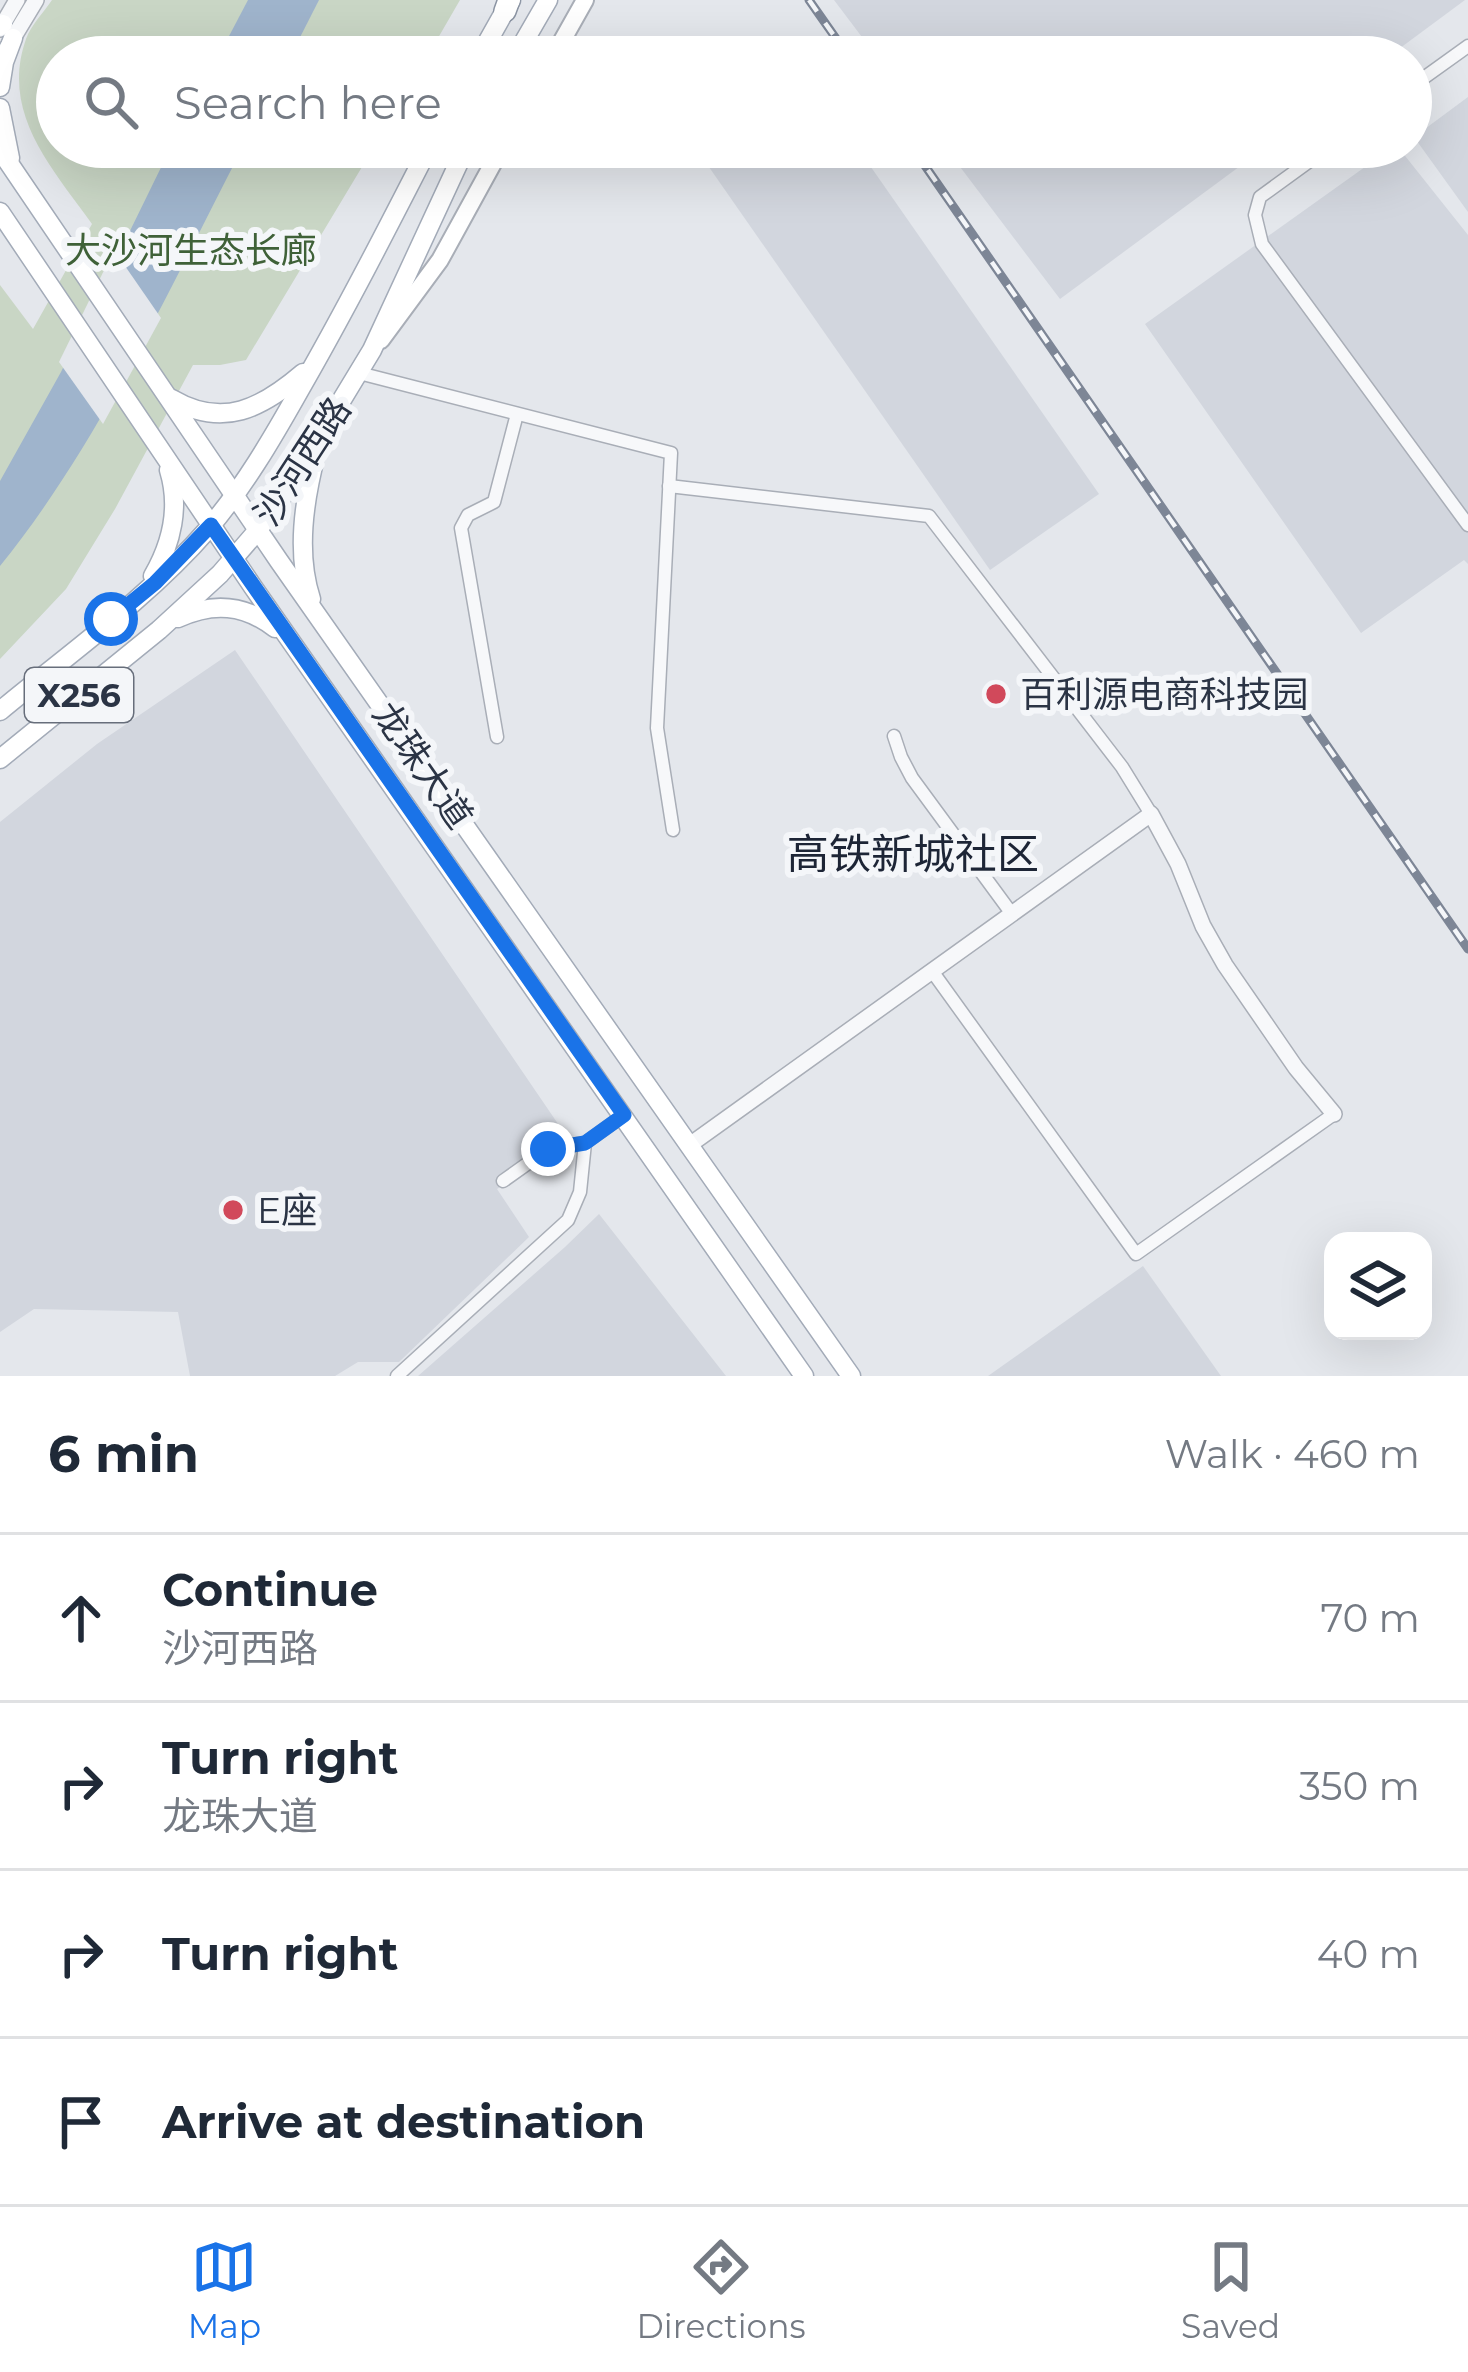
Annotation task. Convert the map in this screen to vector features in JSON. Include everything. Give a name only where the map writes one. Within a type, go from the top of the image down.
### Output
[{"type":"main road","points":[[527,36],[548,0]]},
{"type":"main road","points":[[565,36],[585,0]]},
{"type":"main road","points":[[490,36],[508,4]]},
{"type":"main road","points":[[0,86],[4,29]]},
{"type":"main road","points":[[0,108],[13,169]]},
{"type":"main road","name":"龙珠大道","points":[[0,150],[317,615],[851,1376]]},
{"type":"main road","name":"沙河西路","points":[[0,711],[139,596],[235,496],[319,357],[418,168]]},
{"type":"main road","name":"沙河西路","points":[[0,759],[159,631],[258,530],[373,350],[456,168]]},
{"type":"main road","points":[[373,350],[434,271],[490,168]]},
{"type":"main road","name":"龙珠大道","points":[[1,214],[234,559],[804,1376]]},
{"type":"main road","points":[[168,397],[197,412],[241,411],[282,390],[319,357]]},
{"type":"main road","points":[[317,615],[304,566],[304,523],[325,429]]},
{"type":"main road","points":[[139,596],[164,558],[173,523],[171,478],[163,454]]},
{"type":"main road","name":"X256","points":[[159,631],[195,611],[236,608],[266,621],[299,653]]},
{"type":"street","points":[[0,62],[4,29],[17,0]]},
{"type":"street","points":[[4,29],[36,0]]},
{"type":"street","points":[[1432,72],[1468,46]]},
{"type":"street","points":[[1300,168],[1260,197],[1255,215],[1262,244],[1468,525]]},
{"type":"street","points":[[359,373],[671,453],[657,728],[673,830]]},
{"type":"street","points":[[497,737],[461,528],[468,515],[494,502],[517,414]]},
{"type":"street","points":[[669,486],[929,516],[1121,767],[1168,844],[1218,955],[1304,1079],[1334,1114],[1136,1254],[932,971]]},
{"type":"street","points":[[894,736],[912,778],[1012,914]]},
{"type":"street","points":[[691,1144],[1151,814]]},
{"type":"street","points":[[503,1181],[548,1149],[585,1143],[624,1115]]},
{"type":"street","points":[[397,1376],[568,1220],[580,1192],[585,1143]]},
{"type":"shaded area","points":[[834,0],[1465,0],[1416,36],[861,36]]},
{"type":"shaded area","points":[[1468,97],[1468,212],[1432,162],[1432,124]]},
{"type":"shaded area","points":[[710,168],[872,168],[1099,494],[990,570]]},
{"type":"shaded area","points":[[961,168],[1238,168],[1060,299]]},
{"type":"shaded area","points":[[1364,168],[1415,168],[1468,235],[1468,564],[1464,560],[1361,633],[1145,324]]},
{"type":"shaded area","points":[[235,650],[569,1140],[497,1189],[529,1237],[399,1362],[358,1362],[335,1376],[190,1376],[178,1312],[34,1309],[0,1332],[0,822],[97,744]]},
{"type":"shaded area","points":[[599,1214],[726,1376],[418,1376],[565,1247]]},
{"type":"shaded area","points":[[1143,1266],[1221,1376],[988,1376]]},
{"type":"green space","name":"大沙河生态长廊","points":[[52,0],[460,0],[439,36],[36,36],[36,141],[20,91],[20,66],[34,24]]},
{"type":"green space","name":"大沙河生态长廊","points":[[52,168],[361,168],[246,360],[193,365],[66,589],[0,659],[0,285],[33,329],[92,224]]},
{"type":"water","points":[[248,0],[319,0],[301,36],[229,36]]},
{"type":"water","points":[[161,168],[232,168],[101,417],[0,566],[0,481],[61,372]]},
{"type":"pier","points":[[114,250],[161,318],[103,424],[59,362]]},
{"type":"railway","points":[[809,0],[834,36]]},
{"type":"railway","points":[[927,168],[1468,949]]},
{"type":"place","name":"百利源电商科技园","points":[[996,694]]},
{"type":"place","name":"E座","points":[[233,1210]]},
{"type":"district","name":"高铁新城社区","points":[[913,854]]},
{"type":"route","points":[[111,619],[155,583],[211,525],[624,1115],[585,1143],[548,1149]]}]
